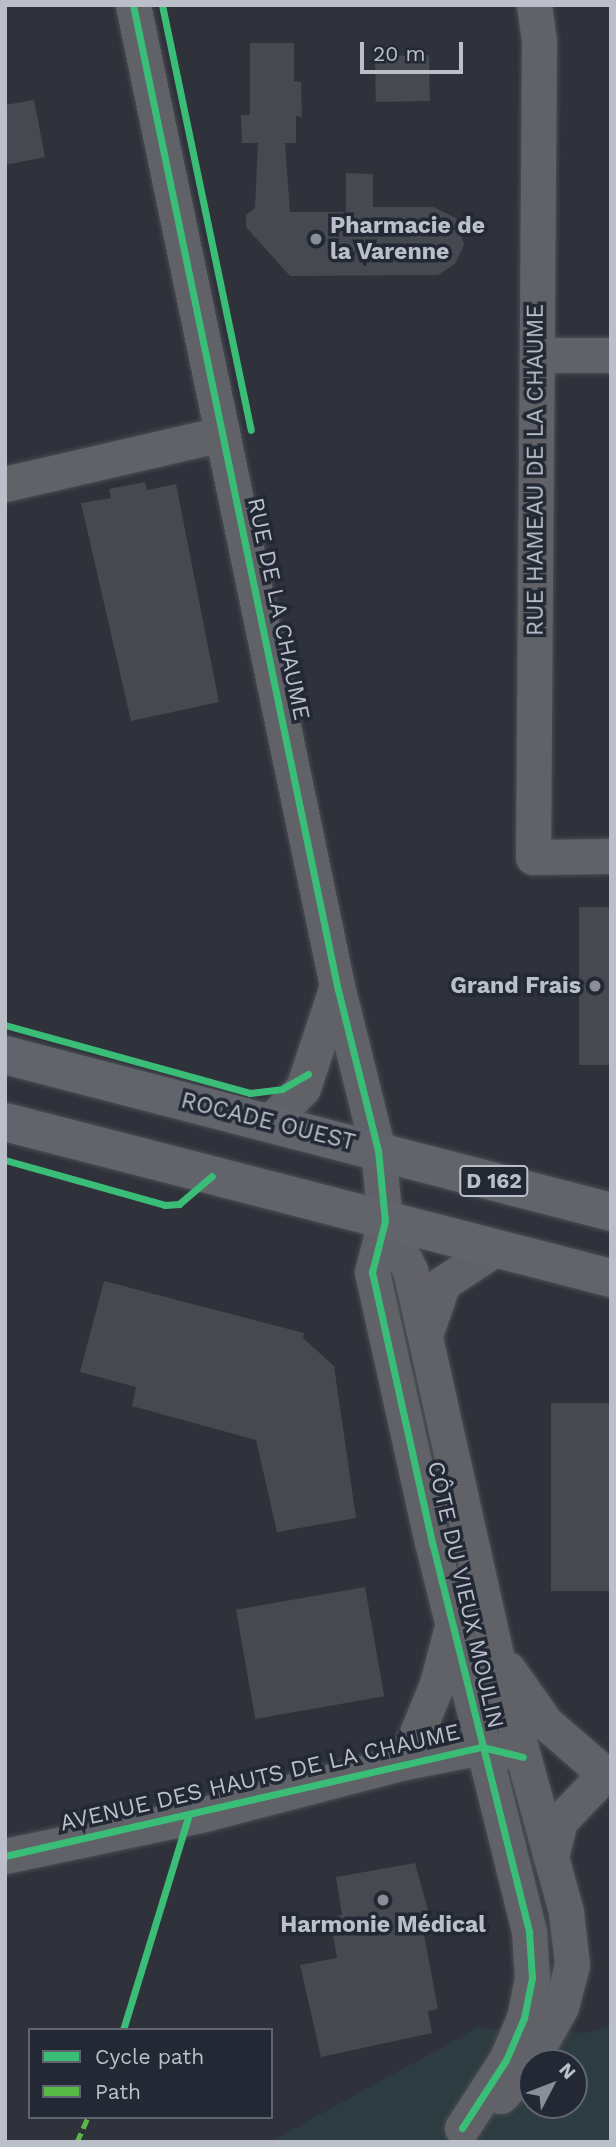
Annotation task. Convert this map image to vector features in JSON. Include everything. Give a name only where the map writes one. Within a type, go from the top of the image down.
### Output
[{"type":"main road","name":"ROCADE OUEST","points":[[5,1055],[611,1212]]},
{"type":"main road","points":[[5,1122],[611,1278]]},
{"type":"street","name":"RUE DE LA CHAUME","points":[[133,5],[337,986],[378,1150],[385,1221]]},
{"type":"street","name":"RUE HAMEAU DE LA CHAUME","points":[[534,5],[539,41],[533,857],[611,856]]},
{"type":"street","points":[[537,355],[611,355]]},
{"type":"street","points":[[5,484],[222,434]]},
{"type":"street","points":[[270,1122],[303,1088],[337,986]]},
{"type":"street","name":"CÔTE DU VIEUX MOULIN","points":[[385,1221],[410,1270],[495,1648],[551,1858],[572,1965],[561,2007],[526,2069],[453,2135]]},
{"type":"street","name":"CÔTE DU VIEUX MOULIN","points":[[385,1221],[372,1272],[452,1626],[521,1891],[532,1978],[506,2060],[453,2135]]},
{"type":"street","points":[[425,1335],[443,1283],[496,1248]]},
{"type":"street","points":[[405,1762],[437,1684],[452,1626]]},
{"type":"street","points":[[495,1648],[546,1723],[605,1774],[560,1821],[551,1858]]},
{"type":"street","name":"AVENUE DES HAUTS DE LA CHAUME","points":[[5,1856],[196,1816],[405,1762],[482,1747],[523,1757]]},
{"type":"shaded area","points":[[611,2025],[611,2142],[270,2142],[477,2028],[587,2033]]},
{"type":"building","points":[[250,43],[294,43],[294,81],[301,82],[302,117],[296,116],[296,143],[285,143],[290,212],[346,212],[346,173],[373,174],[373,207],[433,207],[456,218],[464,245],[455,264],[438,275],[290,276],[246,227],[246,215],[255,208],[258,143],[242,143],[241,115],[250,115]]},
{"type":"building","points":[[429,55],[430,101],[376,102],[375,56]]},
{"type":"building","points":[[34,100],[45,157],[5,165],[5,105]]},
{"type":"building","points":[[145,482],[147,490],[176,484],[219,702],[131,721],[81,503],[111,498],[109,489]]},
{"type":"building","name":"Grand Frais","points":[[579,907],[611,907],[611,1065],[579,1065]]},
{"type":"building","points":[[104,1281],[304,1333],[303,1338],[334,1366],[356,1518],[277,1532],[256,1440],[132,1406],[136,1387],[80,1372]]},
{"type":"building","points":[[551,1403],[611,1403],[611,1591],[551,1591]]},
{"type":"building","points":[[365,1587],[384,1696],[255,1719],[236,1610]]},
{"type":"building","points":[[415,1863],[430,1917],[421,1919],[438,2009],[428,2011],[432,2033],[321,2057],[300,1965],[337,1958],[330,1918],[342,1915],[336,1877]]},
{"type":"marked path","points":[[77,2142],[87,2119]]},
{"type":"cycle path","points":[[133,5],[337,986],[378,1150],[385,1221],[372,1272],[432,1542],[529,1932],[532,1978],[524,2018],[506,2060],[462,2128]]},
{"type":"cycle path","points":[[162,5],[251,430]]},
{"type":"cycle path","points":[[5,1025],[250,1093],[282,1089],[308,1074]]},
{"type":"cycle path","points":[[5,1160],[165,1205],[179,1204],[212,1176]]},
{"type":"cycle path","points":[[5,1856],[482,1747],[523,1757]]},
{"type":"cycle path","points":[[124,2028],[188,1818]]},
{"type":"place","name":"Pharmacie de la Varenne","points":[[316,239]]},
{"type":"place","name":"Grand Frais","points":[[595,986]]},
{"type":"place","name":"Harmonie Médical","points":[[383,1900]]}]
